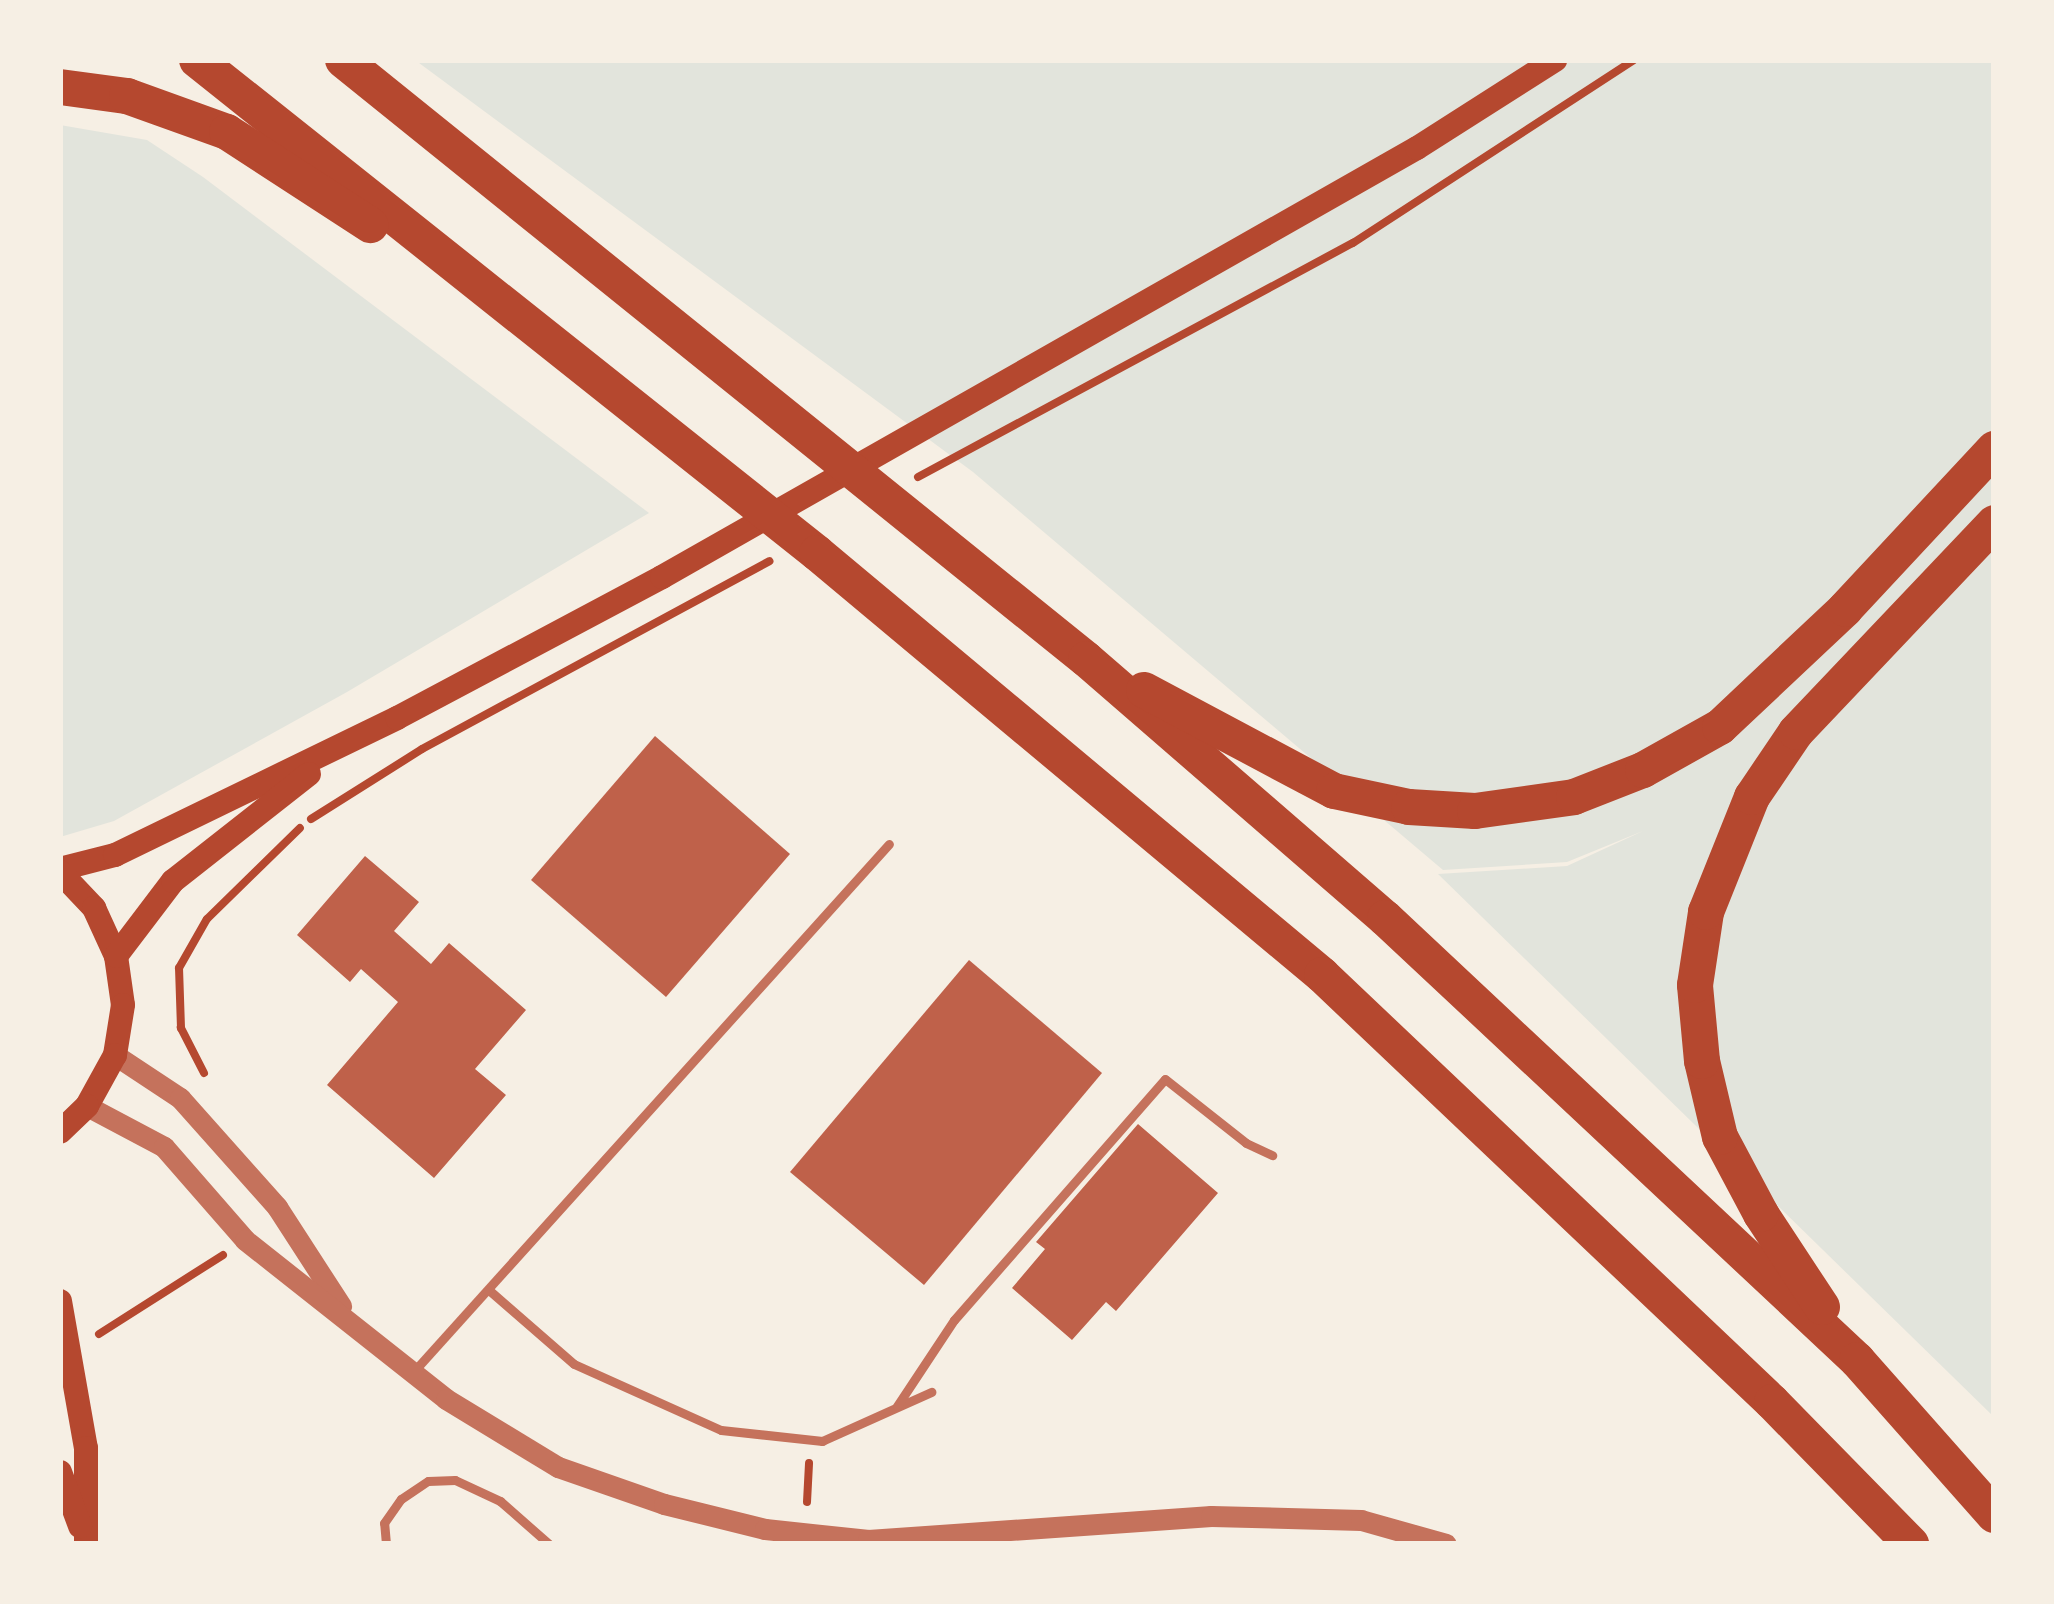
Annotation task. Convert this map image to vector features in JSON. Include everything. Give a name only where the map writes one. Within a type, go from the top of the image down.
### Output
[{"type":"highway","points":[[197,60],[1023,721],[1322,975],[1772,1402],[1911,1544]]},
{"type":"highway","points":[[343,60],[1086,659],[1385,918],[1857,1360],[1994,1515]]},
{"type":"highway","points":[[60,87],[127,96],[227,132],[543,338]]},
{"type":"highway","points":[[1086,659],[1334,791],[1409,807],[1475,811],[1574,797],[1643,770],[1720,727],[1845,609],[1994,449]]},
{"type":"highway","points":[[1857,1360],[1761,1214],[1720,1137],[1702,1060],[1695,986],[1703,930],[1751,797],[1796,732],[1994,523]]},
{"type":"main road","points":[[60,1132],[87,1106],[115,1055],[123,1005],[116,956],[94,908],[60,870],[115,855],[398,718],[662,577],[1418,148],[1555,60]]},
{"type":"main road","points":[[116,956],[173,881],[288,788],[398,718]]},
{"type":"main road","points":[[60,1301],[72,1348],[86,1448],[86,1544]]},
{"type":"main road","points":[[60,1472],[86,1544]]},
{"type":"street","points":[[115,1055],[180,1098],[278,1207],[348,1317]]},
{"type":"street","points":[[87,1106],[164,1147],[244,1240],[348,1317],[411,1374],[559,1466],[664,1504],[765,1529],[868,1540],[1211,1516],[1360,1520],[1446,1544]]},
{"type":"lane","points":[[411,1374],[889,844]]},
{"type":"lane","points":[[897,1406],[954,1320],[1165,1079],[1246,1143],[1272,1155]]},
{"type":"lane","points":[[490,1291],[574,1364],[678,1415],[721,1430],[822,1441],[931,1392]]},
{"type":"lane","points":[[386,1544],[384,1523],[401,1498],[428,1480],[455,1480],[500,1501],[549,1544]]},
{"type":"path","points":[[998,433],[1353,243],[1634,60]]},
{"type":"path","points":[[213,1083],[181,1028],[179,968],[208,919],[305,822],[422,749],[676,612]]},
{"type":"path","points":[[72,1348],[126,1322],[244,1240]]},
{"type":"path","points":[[805,1533],[811,1440]]},
{"type":"shaded area","points":[[415,60],[1994,60],[1994,1417],[1438,874],[1567,866],[1643,831],[1567,862],[1443,870],[973,472]]},
{"type":"shaded area","points":[[60,125],[147,140],[203,177],[649,513],[347,692],[114,821],[60,837]]},
{"type":"building","points":[[655,736],[790,854],[666,997],[531,880]]},
{"type":"building","points":[[365,856],[419,902],[394,931],[431,964],[449,943],[526,1010],[475,1069],[506,1095],[434,1178],[327,1085],[398,1002],[361,969],[350,982],[297,935]]},
{"type":"building","points":[[969,960],[1102,1073],[924,1285],[790,1172]]},
{"type":"building","points":[[1138,1124],[1218,1193],[1116,1311],[1106,1302],[1072,1340],[1012,1288],[1045,1249],[1036,1242]]}]
